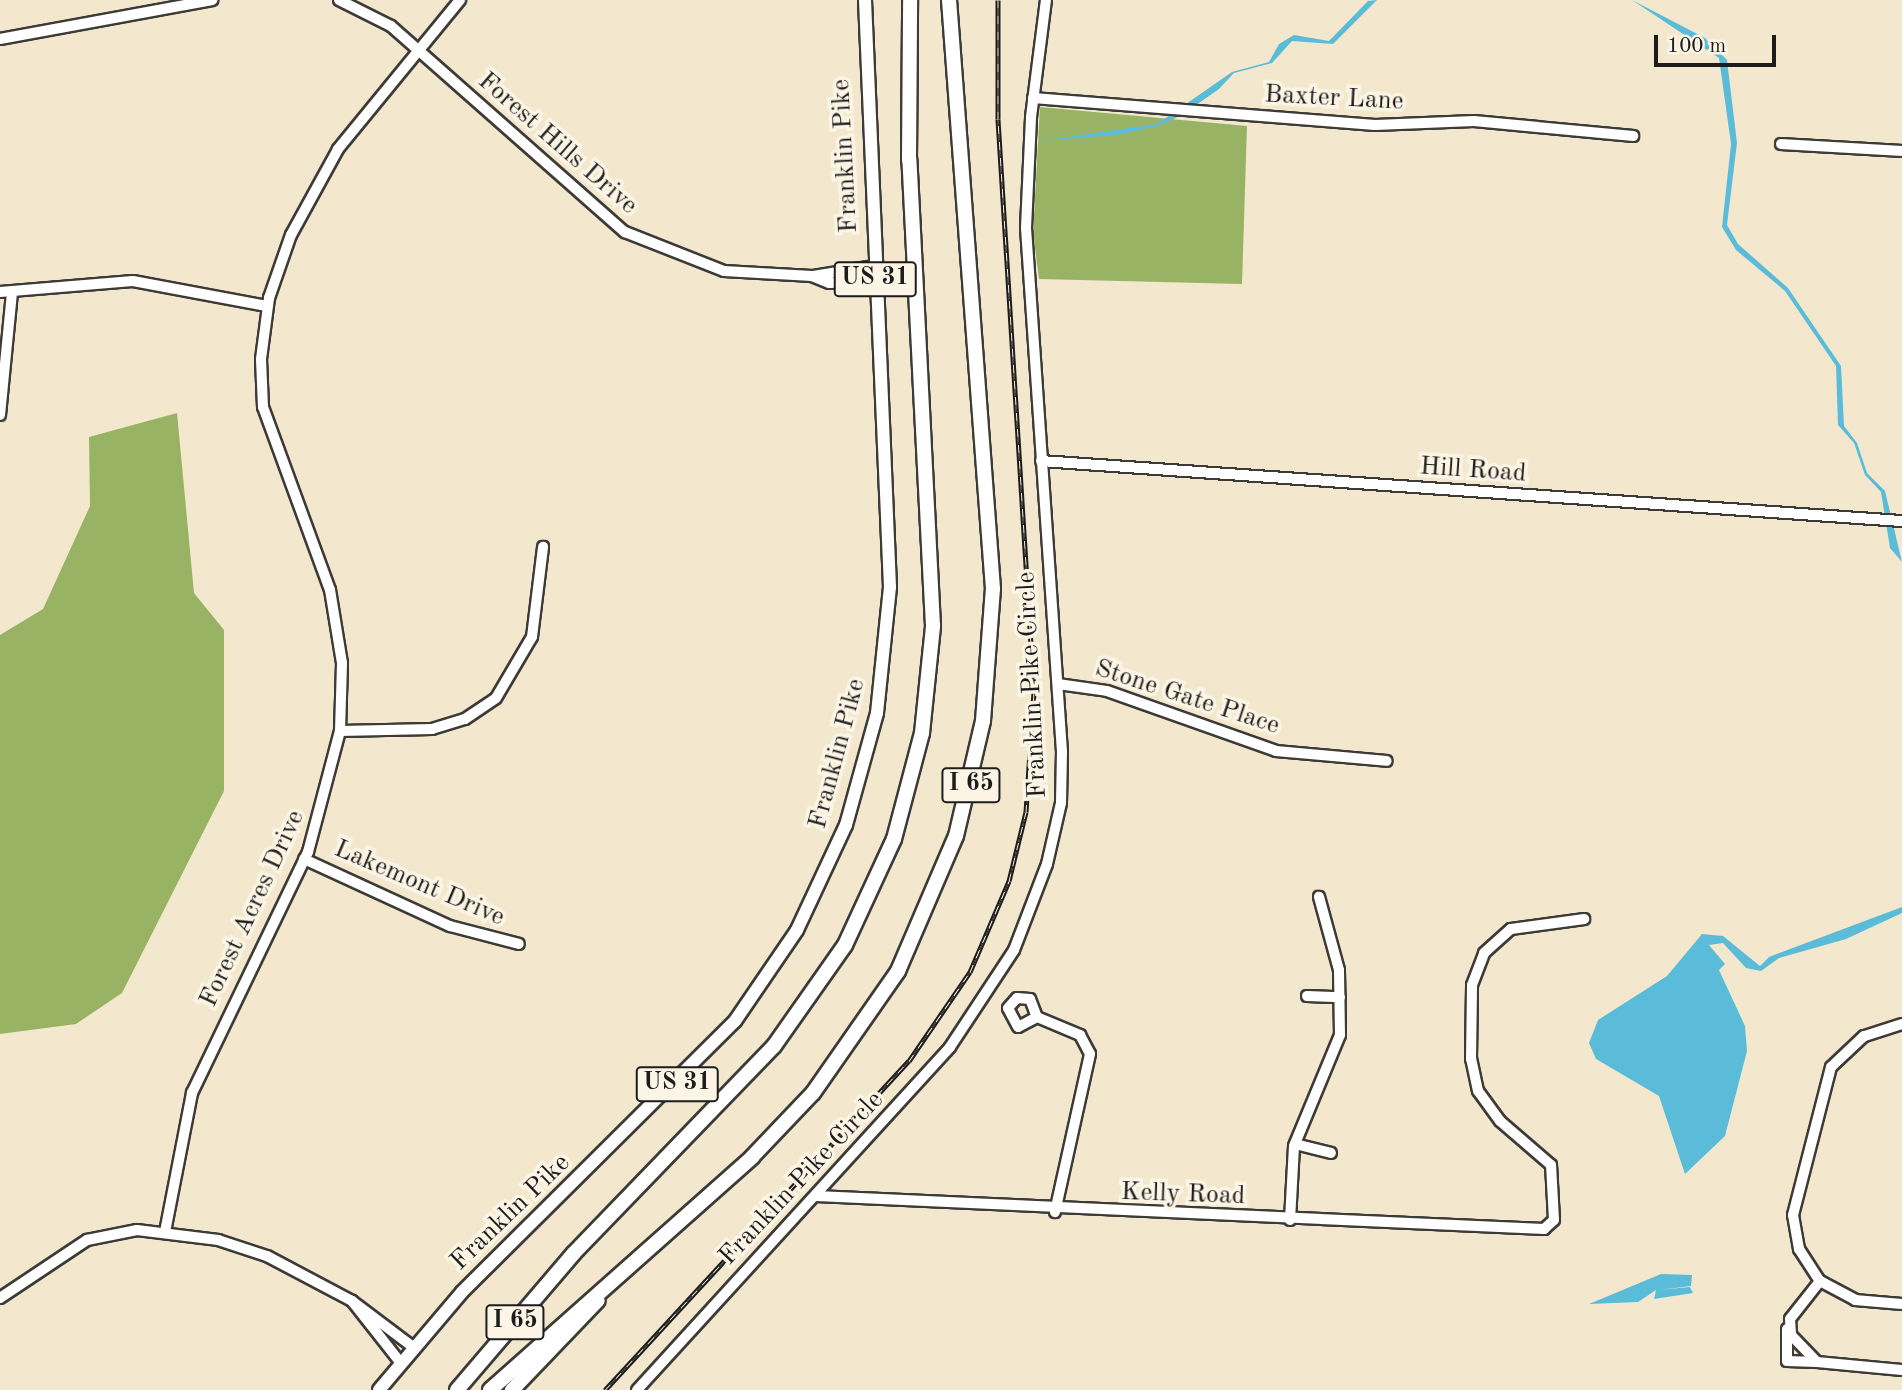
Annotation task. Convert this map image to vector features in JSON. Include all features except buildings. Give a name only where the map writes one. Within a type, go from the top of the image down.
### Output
[{"type":"highway","name":"I 65","points":[[457,1390],[574,1253],[775,1046],[845,945],[894,839],[922,733],[933,625],[909,160],[911,0]]},
{"type":"highway","name":"I 65","points":[[490,1390],[772,1137],[859,1034],[924,919],[972,779],[987,693],[993,589],[949,0]]},
{"type":"highway","points":[[512,1390],[642,1255]]},
{"type":"main road","name":"Franklin Pike","points":[[379,1390],[412,1347],[719,1040],[782,953],[834,855],[872,737],[889,625],[865,0]]},
{"type":"street","points":[[0,38],[212,0]]},
{"type":"street","name":"Forest Hills Drive","points":[[339,0],[379,18],[418,49],[625,232],[724,271],[813,276],[874,267]]},
{"type":"street","name":"Forest Acres Drive","points":[[165,1232],[197,1081],[304,859],[340,731],[341,650],[330,590],[263,407],[267,306],[290,235],[316,186],[359,118],[460,0]]},
{"type":"street","name":"Franklin Pike Circle","points":[[637,1390],[950,1047],[1017,944],[1061,803],[1058,684],[1026,229],[1033,98],[1046,0]]},
{"type":"street","name":"Baxter Lane","points":[[1033,98],[1633,136]]},
{"type":"street","points":[[1781,144],[1902,151]]},
{"type":"street","name":"Forest Hills Drive","points":[[813,276],[829,283],[875,282]]},
{"type":"street","points":[[0,292],[133,281],[267,306]]},
{"type":"street","points":[[0,415],[12,292]]},
{"type":"street","name":"Hill Road","points":[[1041,461],[1895,520]]},
{"type":"street","points":[[340,731],[432,729],[465,719],[496,698],[532,637],[543,547]]},
{"type":"street","name":"Stone Gate Place","points":[[1058,684],[1107,691],[1276,751],[1387,761]]},
{"type":"street","name":"Lakemont Drive","points":[[304,859],[450,926],[495,942],[519,944]]},
{"type":"street","points":[[1290,1220],[1295,1144],[1336,1055],[1340,997],[1337,958],[1319,897]]},
{"type":"street","name":"Kelly Road","points":[[816,1196],[1055,1212],[1549,1227],[1555,1195],[1551,1165],[1492,1112],[1475,1081],[1472,985],[1484,953],[1511,929],[1584,919]]},
{"type":"street","points":[[1307,996],[1340,997]]},
{"type":"street","points":[[1037,1017],[1080,1035],[1090,1054],[1055,1212]]},
{"type":"street","points":[[1902,1024],[1849,1047],[1822,1086],[1793,1214],[1800,1250],[1820,1280],[1855,1300],[1902,1304]]},
{"type":"street","points":[[1295,1144],[1331,1153]]},
{"type":"street","points":[[0,1298],[87,1240],[125,1230],[165,1232],[267,1256],[352,1301],[412,1347]]},
{"type":"street","points":[[1820,1280],[1787,1329],[1787,1361],[1902,1370]]},
{"type":"street","points":[[352,1301],[400,1362]]},
{"type":"street","points":[[1787,1329],[1817,1362]]},
{"type":"green space","points":[[1040,107],[1247,126],[1242,284],[1039,279],[1033,232]]},
{"type":"green space","points":[[177,413],[194,593],[224,630],[224,791],[122,993],[76,1024],[0,1034],[0,635],[43,609],[90,506],[89,437]]},
{"type":"water","points":[[1377,0],[1333,44],[1292,41],[1272,63],[1234,73],[1219,89],[1182,115],[1158,126],[1116,135],[1040,141],[1157,124],[1232,72],[1269,62],[1279,44],[1294,35],[1329,41],[1368,1]]},
{"type":"water","points":[[1632,0],[1705,38],[1727,60],[1737,143],[1727,225],[1738,244],[1788,288],[1841,366],[1844,426],[1857,443],[1867,473],[1885,491],[1902,562],[1890,548],[1881,492],[1865,475],[1854,443],[1838,425],[1836,366],[1785,291],[1736,250],[1722,227],[1731,144],[1719,58]]},
{"type":"water","points":[[1902,907],[1902,913],[1846,939],[1779,958],[1761,971],[1746,968],[1723,943],[1709,945],[1725,964],[1719,970],[1745,1026],[1747,1051],[1725,1136],[1685,1174],[1659,1096],[1596,1059],[1589,1043],[1598,1020],[1667,976],[1702,934],[1723,936],[1760,966],[1769,957]]},
{"type":"water","points":[[1661,1274],[1692,1275],[1691,1286],[1659,1290],[1690,1287],[1693,1293],[1654,1299],[1656,1290],[1638,1302],[1589,1304]]},
{"type":"railway","points":[[605,1390],[909,1061],[970,972],[1009,881],[1026,812],[1034,692],[998,119],[998,0]]}]
